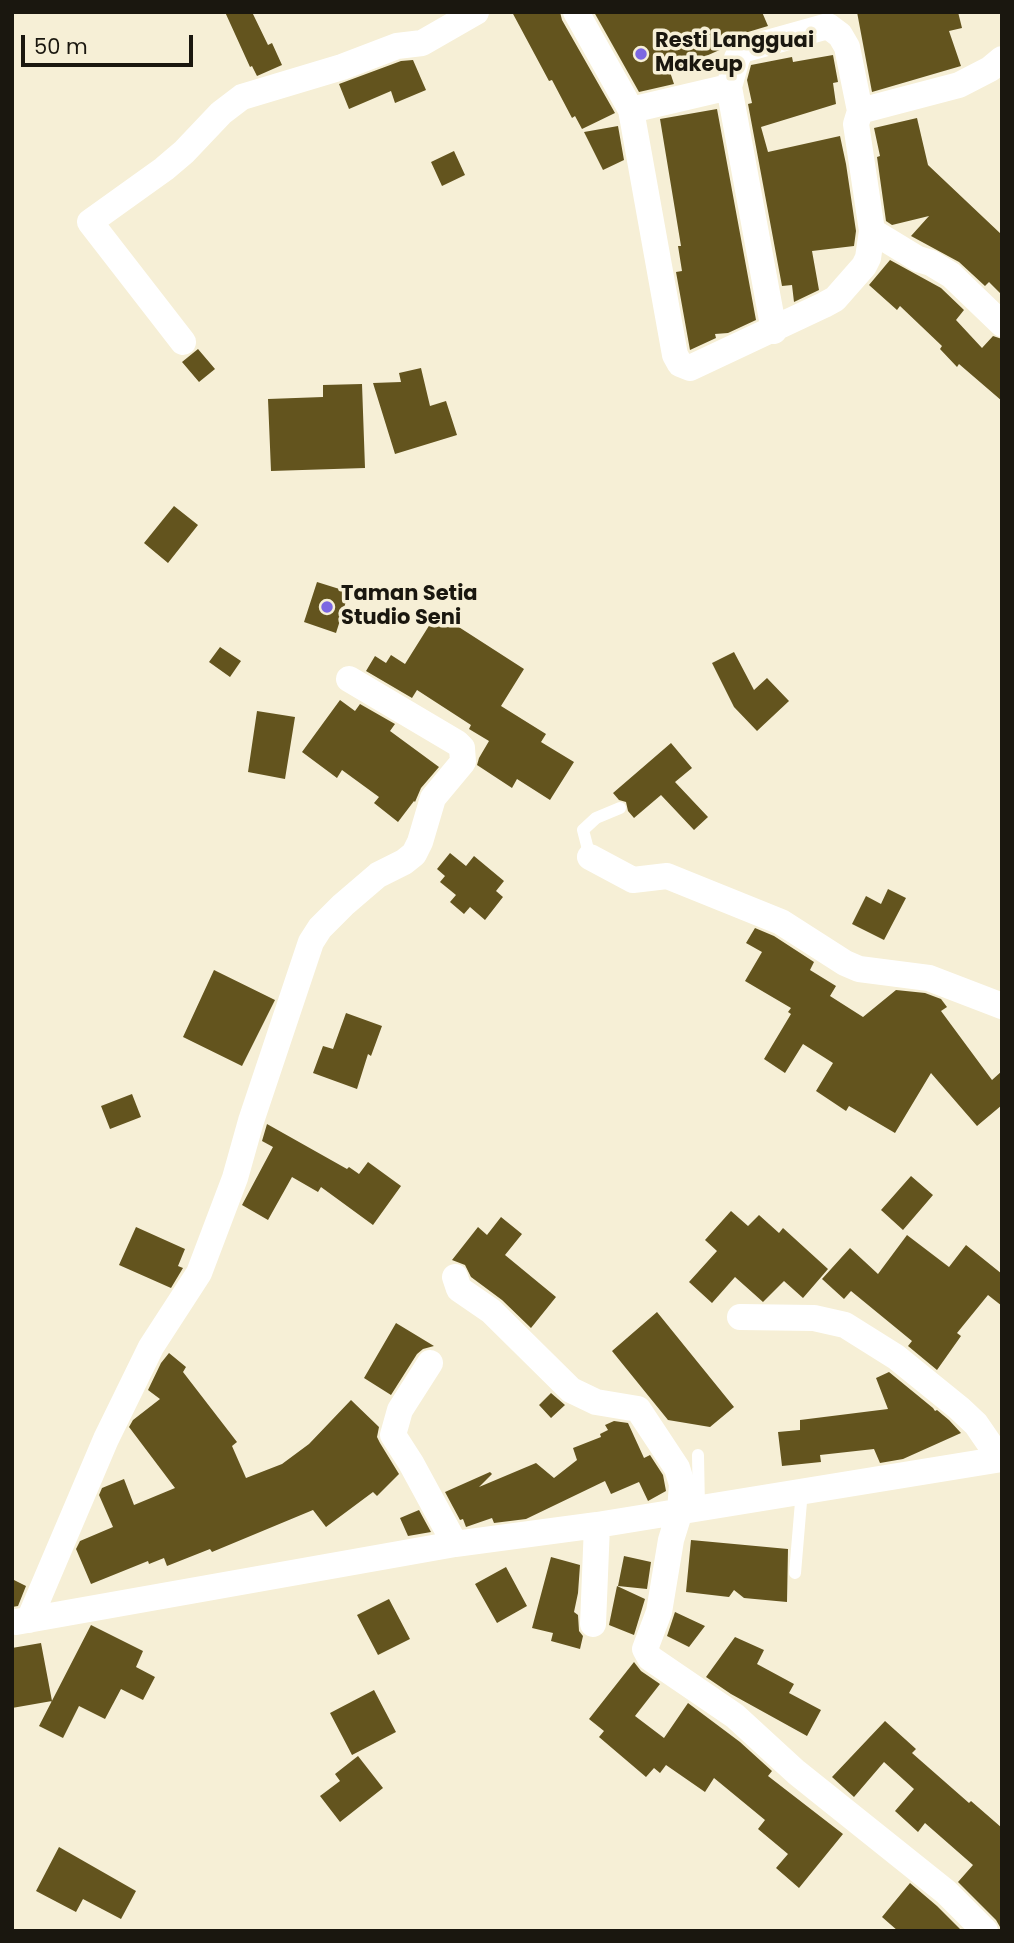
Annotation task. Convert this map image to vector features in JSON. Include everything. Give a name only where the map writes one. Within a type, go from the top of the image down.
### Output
[{"type":"street","points":[[183,342],[90,222],[164,169],[221,113],[242,97],[342,67],[397,46],[422,43],[476,12]]},
{"type":"street","points":[[576,12],[631,110],[677,361],[690,368],[774,331],[835,299],[864,266],[872,231],[856,124],[860,111],[847,47],[840,35],[826,19],[742,50],[729,87],[774,331]]},
{"type":"street","points":[[860,111],[959,85],[1002,60]]},
{"type":"street","points":[[631,110],[729,87]]},
{"type":"street","points":[[872,231],[951,275],[1002,324]]},
{"type":"street","points":[[20,1621],[151,1346],[199,1273],[234,1178],[311,942],[320,928],[343,905],[379,874],[404,862],[414,853],[433,798],[463,762],[462,748],[457,743],[349,679]]},
{"type":"street","points":[[590,857],[633,880],[667,876],[781,922],[845,964],[859,969],[929,978],[1002,1006]]},
{"type":"street","points":[[455,1277],[459,1289],[491,1311],[571,1390],[596,1402],[638,1409],[681,1476],[689,1509],[671,1540],[659,1612],[645,1649],[650,1658],[735,1716],[796,1772],[946,1892],[985,1931]]},
{"type":"street","points":[[20,1621],[455,1544],[597,1525],[1001,1459],[976,1424],[959,1408],[896,1357],[845,1325],[814,1318],[740,1317]]},
{"type":"street","points":[[430,1363],[400,1410],[393,1435],[455,1544]]},
{"type":"street","points":[[593,1624],[597,1525]]},
{"type":"lane","points":[[590,857],[583,830],[596,818],[620,808]]},
{"type":"lane","points":[[689,1509],[698,1455]]},
{"type":"lane","points":[[796,1573],[802,1490]]},
{"type":"building","points":[[225,12],[252,12],[268,45],[272,43],[282,65],[257,76],[252,66],[250,67]]},
{"type":"building","points":[[512,12],[560,12],[615,113],[582,129],[575,116],[572,118],[552,80],[549,81]]},
{"type":"building","points":[[594,12],[762,12],[768,26],[738,35],[724,48],[670,72],[674,84],[639,92]]},
{"type":"building","points":[[857,12],[958,12],[962,28],[949,31],[961,66],[872,92]]},
{"type":"building","points":[[833,55],[838,82],[833,83],[836,104],[761,127],[768,152],[840,136],[846,164],[856,231],[854,246],[812,251],[819,290],[794,302],[792,285],[782,286],[748,104],[752,103],[747,80],[751,65],[792,57],[793,62]]},
{"type":"building","points":[[413,60],[426,90],[395,103],[391,91],[349,109],[339,84],[401,61]]},
{"type":"building","points":[[717,109],[756,320],[728,333],[715,334],[716,338],[690,350],[676,272],[682,271],[678,246],[681,246],[660,119]]},
{"type":"building","points":[[917,118],[928,165],[1002,235],[1002,295],[989,282],[985,286],[959,262],[911,236],[929,216],[892,225],[886,221],[877,157],[880,156],[874,128]]},
{"type":"building","points":[[618,126],[624,160],[603,170],[584,132]]},
{"type":"building","points":[[454,151],[465,175],[442,186],[431,162]]},
{"type":"building","points":[[890,260],[941,288],[964,310],[956,320],[982,348],[993,336],[1002,339],[1002,401],[959,364],[957,367],[940,349],[942,346],[900,306],[897,310],[869,285]]},
{"type":"building","points":[[198,349],[215,369],[199,382],[182,362]]},
{"type":"building","points":[[421,368],[430,406],[446,401],[457,435],[395,454],[373,383],[401,382],[399,373]]},
{"type":"building","points":[[362,384],[365,468],[271,471],[268,399],[323,397],[323,385]]},
{"type":"building","points":[[174,506],[198,525],[168,563],[144,543]]},
{"type":"building","name":"Taman Setia Studio Seni","points":[[317,582],[349,592],[336,633],[304,622]]},
{"type":"building","points":[[437,613],[524,669],[501,706],[546,734],[541,742],[574,762],[550,800],[517,779],[512,788],[477,765],[489,741],[469,729],[471,725],[417,690],[412,698],[366,671],[375,656],[386,663],[391,655],[405,664]]},
{"type":"building","points":[[220,647],[241,661],[230,677],[209,662]]},
{"type":"building","points":[[734,652],[754,690],[767,678],[789,701],[757,731],[734,707],[712,663]]},
{"type":"building","points":[[340,700],[355,711],[360,704],[395,724],[390,731],[439,767],[398,822],[374,803],[379,797],[342,770],[337,778],[302,752]]},
{"type":"building","points":[[257,711],[295,717],[285,779],[248,772]]},
{"type":"building","points":[[671,743],[692,768],[675,782],[708,817],[694,830],[661,795],[634,818],[628,811],[626,802],[619,800],[613,793]]},
{"type":"building","points":[[450,853],[466,866],[474,856],[504,881],[496,891],[503,897],[485,920],[470,907],[464,914],[450,902],[456,895],[440,882],[445,876],[437,869]]},
{"type":"building","points":[[888,889],[906,898],[884,940],[852,924],[866,896],[881,904]]},
{"type":"building","points":[[755,928],[774,936],[814,962],[810,970],[836,986],[830,996],[863,1017],[896,990],[925,993],[941,999],[947,1007],[941,1011],[992,1080],[1002,1071],[1002,1105],[977,1126],[931,1073],[895,1133],[849,1106],[846,1111],[816,1091],[833,1063],[803,1044],[785,1073],[764,1059],[791,1014],[788,1012],[791,1008],[745,981],[762,952],[746,943]]},
{"type":"building","points":[[214,970],[275,1000],[242,1066],[183,1037]]},
{"type":"building","points":[[346,1013],[382,1026],[371,1056],[368,1054],[357,1089],[313,1073],[323,1046],[333,1049]]},
{"type":"building","points":[[132,1094],[141,1117],[110,1129],[101,1106]]},
{"type":"building","points":[[267,1124],[359,1174],[368,1162],[401,1186],[373,1225],[321,1187],[318,1192],[292,1177],[268,1220],[242,1205],[273,1147],[262,1141]]},
{"type":"building","points":[[911,1176],[933,1195],[903,1230],[881,1210]]},
{"type":"building","points":[[731,1211],[748,1226],[759,1215],[779,1233],[783,1228],[828,1269],[803,1298],[784,1281],[763,1302],[735,1277],[712,1303],[689,1282],[717,1251],[705,1240]]},
{"type":"building","points":[[501,1217],[522,1234],[505,1255],[556,1297],[531,1328],[502,1300],[471,1277],[465,1265],[452,1260],[478,1227],[487,1235]]},
{"type":"building","points":[[136,1227],[185,1249],[178,1266],[183,1268],[171,1288],[119,1265]]},
{"type":"building","points":[[907,1235],[949,1267],[966,1245],[1002,1274],[1002,1306],[988,1295],[957,1333],[961,1336],[937,1370],[908,1346],[912,1341],[851,1291],[844,1299],[822,1279],[850,1248],[878,1274]]},
{"type":"building","points":[[657,1312],[734,1407],[710,1427],[668,1420],[612,1351]]},
{"type":"building","points":[[396,1323],[434,1346],[417,1354],[391,1395],[364,1378]]},
{"type":"building","points":[[169,1353],[186,1367],[183,1372],[237,1442],[232,1446],[246,1478],[282,1464],[309,1444],[351,1400],[379,1427],[377,1437],[399,1474],[377,1496],[373,1492],[326,1527],[313,1510],[212,1552],[210,1549],[167,1566],[164,1558],[149,1564],[148,1561],[91,1584],[76,1549],[80,1541],[113,1527],[99,1495],[102,1488],[124,1479],[134,1505],[175,1488],[129,1427],[133,1420],[160,1399],[148,1390]]},
{"type":"building","points":[[889,1372],[949,1420],[961,1433],[903,1459],[880,1463],[874,1449],[820,1455],[821,1462],[782,1466],[778,1432],[800,1430],[800,1420],[888,1409],[876,1378]]},
{"type":"building","points":[[551,1393],[565,1405],[551,1418],[539,1405]]},
{"type":"building","points":[[614,1421],[628,1423],[644,1458],[650,1455],[663,1475],[666,1491],[648,1501],[639,1482],[611,1494],[605,1481],[526,1519],[494,1523],[492,1518],[466,1527],[445,1492],[490,1472],[492,1474],[479,1487],[536,1463],[554,1478],[577,1460],[573,1448],[601,1437],[600,1434],[608,1430],[605,1425]]},
{"type":"building","points":[[419,1510],[431,1532],[408,1536],[400,1518]]},
{"type":"building","points":[[691,1540],[788,1549],[787,1602],[744,1598],[734,1590],[729,1597],[686,1592]]},
{"type":"building","points":[[624,1556],[651,1562],[647,1589],[618,1586]]},
{"type":"building","points":[[551,1557],[580,1565],[574,1612],[578,1615],[579,1631],[583,1636],[580,1649],[551,1641],[553,1633],[532,1628]]},
{"type":"building","points":[[506,1567],[527,1606],[497,1623],[475,1584]]},
{"type":"building","points":[[12,1579],[26,1586],[18,1606],[12,1607]]},
{"type":"building","points":[[617,1586],[645,1599],[634,1635],[609,1625]]},
{"type":"building","points":[[389,1599],[410,1639],[378,1655],[357,1615]]},
{"type":"building","points":[[675,1612],[705,1626],[689,1647],[667,1636]]},
{"type":"building","points":[[91,1625],[143,1651],[136,1667],[155,1677],[143,1700],[121,1689],[105,1719],[79,1706],[63,1738],[39,1726]]},
{"type":"building","points":[[735,1637],[764,1650],[757,1664],[794,1684],[789,1693],[821,1710],[807,1736],[706,1677]]},
{"type":"building","points":[[41,1643],[52,1701],[12,1708],[12,1648]]},
{"type":"building","points":[[634,1662],[641,1671],[660,1684],[635,1716],[664,1738],[688,1703],[740,1742],[772,1771],[768,1776],[843,1834],[799,1888],[776,1868],[788,1854],[758,1829],[765,1820],[714,1778],[705,1792],[666,1765],[660,1773],[654,1768],[646,1777],[599,1737],[604,1731],[589,1719]]},
{"type":"building","points":[[374,1690],[396,1732],[352,1755],[330,1713]]},
{"type":"building","points":[[885,1721],[916,1749],[912,1753],[1002,1828],[1000,1927],[958,1882],[973,1865],[925,1823],[918,1832],[895,1811],[914,1789],[884,1762],[854,1797],[832,1777]]},
{"type":"building","points":[[358,1756],[383,1788],[340,1822],[320,1796],[340,1781],[335,1774]]},
{"type":"building","points":[[59,1847],[136,1891],[121,1919],[83,1899],[76,1912],[36,1891]]},
{"type":"building","points":[[910,1883],[962,1931],[898,1931],[882,1917]]},
{"type":"place","name":"Resti Langguai Makeup","points":[[641,54]]},
{"type":"place","name":"Taman Setia Studio Seni","points":[[327,607]]}]
